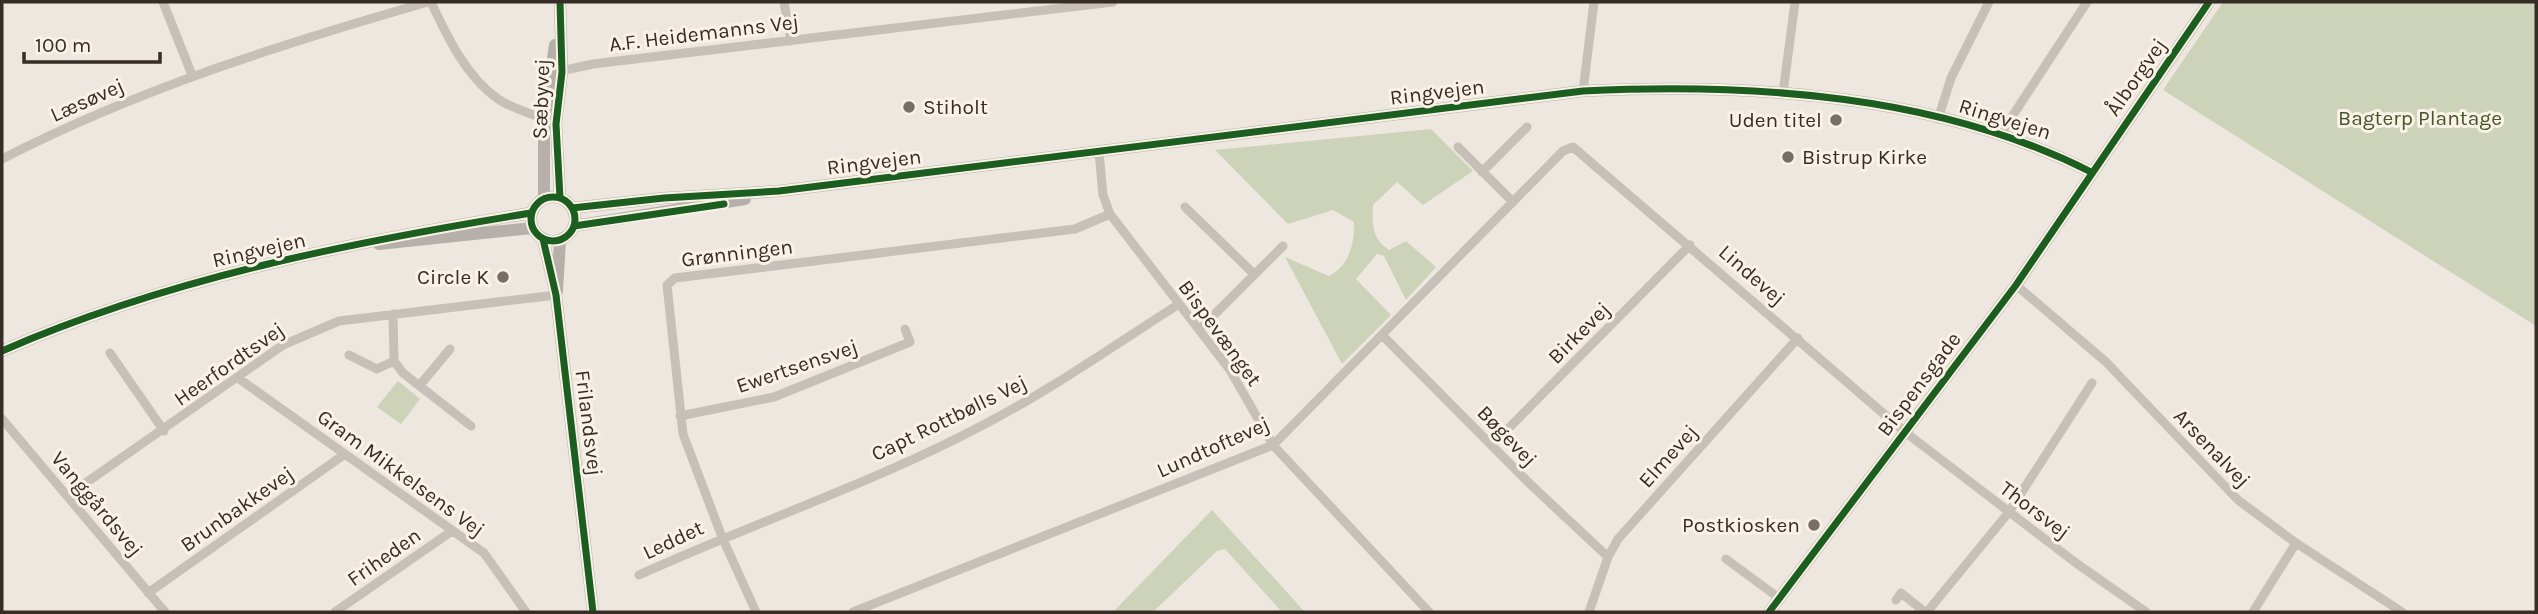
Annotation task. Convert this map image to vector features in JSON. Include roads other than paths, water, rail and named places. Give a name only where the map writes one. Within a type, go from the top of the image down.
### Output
[{"type":"main road","name":"Sæbyvej","points":[[544,198],[556,72],[559,2]]},
{"type":"main road","name":"Ålborgvej","points":[[2091,172],[2209,2]]},
{"type":"main road","name":"Ringvejen","points":[[572,208],[664,198],[779,191],[1583,91],[1701,88],[1783,93],[1865,104],[1938,118],[2000,135],[2059,156],[2091,172]]},
{"type":"main road","name":"Sæbyvej","points":[[550,121],[560,198]]},
{"type":"main road","name":"Bispensgade","points":[[1769,612],[2016,285],[2091,172]]},
{"type":"main road","name":"Ringvejen","points":[[574,226],[714,206],[779,191]]},
{"type":"main road","points":[[544,198],[560,198],[572,208],[574,226],[560,240],[544,239],[532,228],[531,213],[544,198]]},
{"type":"main road","name":"Ringvejen","points":[[365,245],[391,236],[531,213]]},
{"type":"main road","name":"Ringvejen","points":[[2,351],[145,298],[259,266],[365,245],[532,228]]},
{"type":"main road","name":"Frilandsvej","points":[[544,239],[556,295],[593,612]]},
{"type":"main road","name":"Frilandsvej","points":[[556,295],[560,240]]},
{"type":"street","points":[[163,2],[192,75]]},
{"type":"street","points":[[430,2],[446,33],[483,86],[506,104],[550,121]]},
{"type":"street","name":"Læsøvej","points":[[2,159],[102,111],[192,75],[285,43],[430,2]]},
{"type":"street","points":[[784,2],[791,41]]},
{"type":"street","name":"A.F. Heidemanns Vej","points":[[556,72],[593,64],[1107,2]]},
{"type":"street","points":[[1583,91],[1594,2]]},
{"type":"street","points":[[1783,93],[1796,2]]},
{"type":"street","points":[[1938,118],[1951,78],[1989,2]]},
{"type":"street","points":[[2000,135],[2087,2]]},
{"type":"street","points":[[1482,172],[1527,127]]},
{"type":"street","points":[[1458,147],[1513,202]]},
{"type":"street","name":"Lundtoftevej","points":[[853,612],[1273,445],[1563,151],[1573,148]]},
{"type":"street","name":"Lindevej","points":[[1573,148],[1690,245],[1905,432]]},
{"type":"street","name":"Bispevænget","points":[[1099,152],[1103,195],[1110,215],[1230,370],[1273,445],[1429,612]]},
{"type":"street","points":[[1185,207],[1254,274]]},
{"type":"street","name":"Grønningen","points":[[756,612],[691,461],[680,416],[667,285],[675,278],[1075,229],[1110,215]]},
{"type":"street","name":"Birkevej","points":[[1492,445],[1690,245]]},
{"type":"street","points":[[1200,328],[1283,246]]},
{"type":"street","name":"Arsenalvej","points":[[2016,285],[2106,362],[2238,500],[2296,543],[2402,612]]},
{"type":"street","name":"Heerfordtsvej","points":[[67,496],[308,332],[339,321],[556,295]]},
{"type":"street","name":"Capt Rottbølls Vej","points":[[722,537],[907,461],[985,424],[1179,304]]},
{"type":"street","points":[[393,314],[394,361],[471,426]]},
{"type":"street","name":"Ewertsensvej","points":[[680,416],[746,404],[805,386],[910,342],[905,329]]},
{"type":"street","name":"Bøgevej","points":[[1383,336],[1608,557]]},
{"type":"street","name":"Elmevej","points":[[1589,612],[1608,557],[1618,539],[1798,338]]},
{"type":"street","points":[[420,385],[450,349]]},
{"type":"street","points":[[110,353],[164,430]]},
{"type":"street","points":[[349,355],[377,369],[394,361]]},
{"type":"street","name":"Gram Mikkelsens Vej","points":[[238,378],[484,554],[526,612]]},
{"type":"street","points":[[1896,600],[1901,593],[1926,612],[2008,512],[2092,383]]},
{"type":"street","name":"Vanggårdsvej","points":[[3,423],[164,612]]},
{"type":"street","name":"Thorsvej","points":[[1905,432],[2008,512],[2146,612]]},
{"type":"street","name":"Brunbakkevej","points":[[148,593],[345,454]]},
{"type":"street","name":"Friheden","points":[[335,612],[452,531]]},
{"type":"street","name":"Leddet","points":[[639,575],[722,537]]},
{"type":"street","points":[[2253,612],[2296,543]]},
{"type":"street","points":[[1726,559],[1779,598]]},
{"type":"place","name":"Stiholt","points":[[909,107]]},
{"type":"place","name":"Uden titel","points":[[1836,120]]},
{"type":"place","name":"Bistrup Kirke","points":[[1788,157]]},
{"type":"place","name":"Circle K","points":[[503,277]]},
{"type":"place","name":"Postkiosken","points":[[1814,525]]},
{"type":"park label","name":"Bagterp Plantage","points":[[2420,118]]}]
